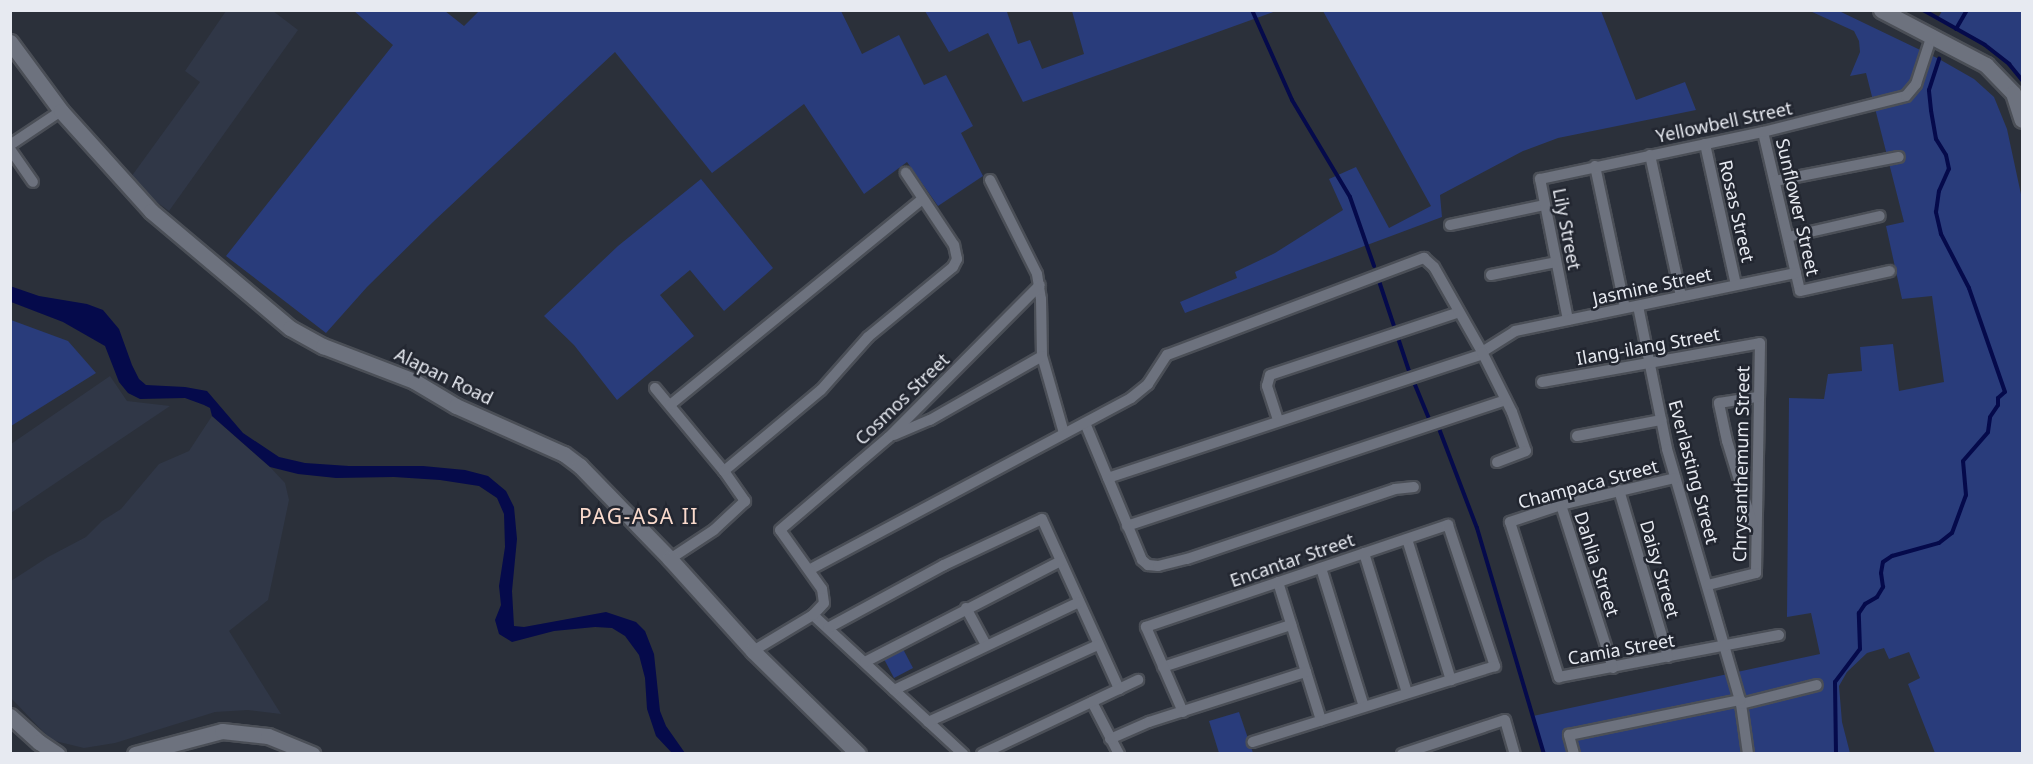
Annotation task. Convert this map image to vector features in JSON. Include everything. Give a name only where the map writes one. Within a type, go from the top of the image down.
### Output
[{"type":"street","points":[[1881,10],[1968,53],[2002,79],[2013,93],[2022,120]]},
{"type":"street","name":"Yellowbell Street","points":[[1540,179],[1763,132],[1894,100],[1912,91],[1932,35]]},
{"type":"street","name":"Alapan Road","points":[[10,42],[61,111],[164,224],[290,328],[323,345],[403,376],[456,406],[564,454],[599,484],[753,651],[858,753]]},
{"type":"street","points":[[33,182],[10,147],[61,111]]},
{"type":"street","name":"Sunflower Street","points":[[1763,132],[1800,291],[1890,271]]},
{"type":"street","name":"Rosas Street","points":[[1705,144],[1736,285]]},
{"type":"street","points":[[1650,155],[1681,296]]},
{"type":"street","points":[[1775,182],[1899,157]]},
{"type":"street","points":[[1595,166],[1625,308]]},
{"type":"street","points":[[724,471],[821,390],[868,337],[953,267],[957,260],[954,245],[906,173]]},
{"type":"street","name":"Lily Street","points":[[1540,179],[1568,320]]},
{"type":"street","points":[[990,180],[1040,285],[1042,356],[1064,433]]},
{"type":"street","points":[[670,405],[923,199]]},
{"type":"street","points":[[1450,225],[1544,205]]},
{"type":"street","points":[[1788,237],[1880,216]]},
{"type":"street","points":[[753,651],[821,609],[824,596],[809,570],[1141,392],[1167,354],[1417,259],[1424,258],[1430,261],[1506,400],[1526,452],[1497,462]]},
{"type":"street","points":[[1491,275],[1556,262]]},
{"type":"street","name":"Jasmine Street","points":[[1108,478],[1482,353],[1515,332],[1796,273]]},
{"type":"street","name":"Cosmos Street","points":[[809,570],[780,530],[889,437],[1040,285]]},
{"type":"street","name":"Everlasting Street","points":[[1638,306],[1675,478],[1708,585],[1740,702],[1745,753]]},
{"type":"street","points":[[1278,420],[1267,387],[1270,375],[1459,312]]},
{"type":"street","name":"Ilang-ilang Street","points":[[1542,382],[1760,343]]},
{"type":"street","name":"Chrysanthemum Street","points":[[1708,585],[1756,573],[1760,343]]},
{"type":"street","points":[[889,437],[922,424],[1042,356]]},
{"type":"street","points":[[655,388],[724,471],[745,501],[714,530],[670,559]]},
{"type":"street","points":[[1756,535],[1727,441],[1719,403],[1758,397]]},
{"type":"street","points":[[1127,526],[1506,400]]},
{"type":"street","points":[[1576,436],[1661,420]]},
{"type":"street","points":[[1085,423],[1142,560],[1148,565],[1158,566],[1253,538],[1395,489],[1414,487]]},
{"type":"street","name":"Champaca Street","points":[[1510,522],[1561,505],[1675,478]]},
{"type":"street","name":"Daisy Street","points":[[1619,490],[1668,657]]},
{"type":"street","name":"Dahlia Street","points":[[1561,505],[1613,668]]},
{"type":"street","points":[[828,628],[944,565],[1042,519],[1119,689]]},
{"type":"street","name":"Camia Street","points":[[1510,522],[1559,677],[1779,635]]},
{"type":"street","name":"Encantar Street","points":[[1163,668],[1146,627],[1448,525],[1495,666],[1451,680]]},
{"type":"street","points":[[1253,742],[1451,680],[1407,539]]},
{"type":"street","points":[[1364,554],[1407,693]]},
{"type":"street","points":[[865,662],[1061,561]]},
{"type":"street","points":[[1321,568],[1364,707]]},
{"type":"street","points":[[1278,582],[1321,720]]},
{"type":"street","points":[[894,690],[1079,602]]},
{"type":"street","points":[[966,608],[986,645]]},
{"type":"street","points":[[813,615],[963,753]]},
{"type":"street","points":[[1183,712],[1163,668],[1291,625]]},
{"type":"street","points":[[928,722],[1098,645]]},
{"type":"street","points":[[1110,739],[1183,712],[1306,672]]},
{"type":"street","points":[[982,753],[1138,680]]},
{"type":"street","points":[[1574,753],[1569,735],[1816,685]]},
{"type":"street","points":[[1092,702],[1119,753]]},
{"type":"street","points":[[10,716],[39,742],[57,753]]},
{"type":"street","points":[[1402,753],[1504,720],[1515,753]]},
{"type":"street","points":[[135,753],[222,731],[268,736],[312,753]]},
{"type":"shaded area","points":[[226,11],[273,11],[298,30],[169,211],[147,195],[131,177],[200,82],[185,71]]},
{"type":"shaded area","points":[[354,11],[445,11],[464,26],[479,11],[841,11],[862,54],[899,35],[924,85],[946,75],[973,126],[961,133],[983,176],[938,206],[907,162],[864,194],[804,104],[712,173],[615,52],[433,222],[367,287],[326,333],[226,256],[393,45]]},
{"type":"shaded area","points":[[925,11],[1009,11],[1007,12],[1018,44],[1030,40],[1042,69],[1084,54],[1072,11],[1276,11],[1023,102],[988,33],[949,52]]},
{"type":"shaded area","points":[[1323,11],[1601,11],[1636,100],[1685,82],[1696,110],[1558,138],[1523,151],[1440,195],[1442,217],[1185,313],[1180,302],[1237,278],[1235,272],[1275,253],[1343,210],[1329,179],[1356,167],[1389,228],[1431,206]]},
{"type":"shaded area","points":[[1810,11],[1839,11],[1939,59],[1974,79],[1994,97],[2007,129],[2022,199],[2022,753],[1935,753],[1908,684],[1920,678],[1909,652],[1889,659],[1884,648],[1867,653],[1847,672],[1839,686],[1842,722],[1850,753],[1544,753],[1533,716],[1820,654],[1811,613],[1787,617],[1789,398],[1824,399],[1828,374],[1862,371],[1860,347],[1893,344],[1899,391],[1944,382],[1932,296],[1902,299],[1886,226],[1904,222],[1866,73],[1850,76],[1860,52],[1859,41],[1854,31]]},
{"type":"shaded area","points":[[1942,11],[2022,11],[2022,80],[2009,64],[1985,45],[1937,20]]},
{"type":"shaded area","points":[[701,179],[773,268],[724,311],[690,270],[660,295],[694,336],[617,400],[574,345],[544,316],[618,246]]},
{"type":"shaded area","points":[[10,286],[39,296],[87,304],[103,310],[119,329],[132,365],[139,379],[146,385],[185,387],[207,391],[243,433],[279,457],[305,463],[349,466],[423,466],[465,470],[488,476],[506,491],[514,507],[517,539],[512,591],[514,626],[524,627],[606,612],[636,622],[645,631],[654,654],[660,711],[666,726],[685,753],[672,753],[656,736],[647,709],[645,678],[639,655],[625,636],[612,628],[595,627],[554,631],[512,642],[499,634],[495,620],[501,605],[499,586],[505,547],[504,514],[497,498],[479,486],[440,480],[394,477],[336,478],[298,474],[270,467],[212,416],[210,408],[185,398],[140,399],[128,393],[119,382],[105,346],[63,322],[11,302]]},
{"type":"shaded area","points":[[11,320],[68,341],[96,373],[11,426]]},
{"type":"shaded area","points":[[110,376],[127,401],[170,406],[11,513],[11,444]]},
{"type":"shaded area","points":[[212,416],[285,483],[289,500],[268,600],[229,631],[281,714],[248,710],[215,712],[115,743],[84,748],[51,740],[11,698],[11,581],[48,557],[86,537],[102,521],[121,509],[159,464],[189,451]]},
{"type":"shaded area","points":[[903,649],[913,668],[894,678],[884,659]]},
{"type":"shaded area","points":[[1239,712],[1253,753],[1219,753],[1209,721]]},
{"type":"waterway","points":[[1252,10],[1292,100],[1350,197],[1374,266]]},
{"type":"waterway","points":[[1923,10],[1985,45],[2009,64],[2022,80]]},
{"type":"waterway","points":[[1956,29],[1967,10]]},
{"type":"waterway","points":[[1836,754],[1835,682],[1860,649],[1859,613],[1865,604],[1877,597],[1883,587],[1881,573],[1883,562],[1892,556],[1939,543],[1952,533],[1966,495],[1963,461],[1988,432],[1990,417],[1998,405],[1998,398],[2005,392],[1969,288],[1941,234],[1936,212],[1939,191],[1949,169],[1946,155],[1936,139],[1929,90],[1939,59]]},
{"type":"waterway","points":[[1378,278],[1394,326]]},
{"type":"waterway","points":[[1397,335],[1410,374]]},
{"type":"waterway","points":[[1413,380],[1430,421]]},
{"type":"waterway","points":[[1438,426],[1477,528],[1544,754]]},
{"type":"district","name":"PAG-ASA II","points":[[639,516]]}]
